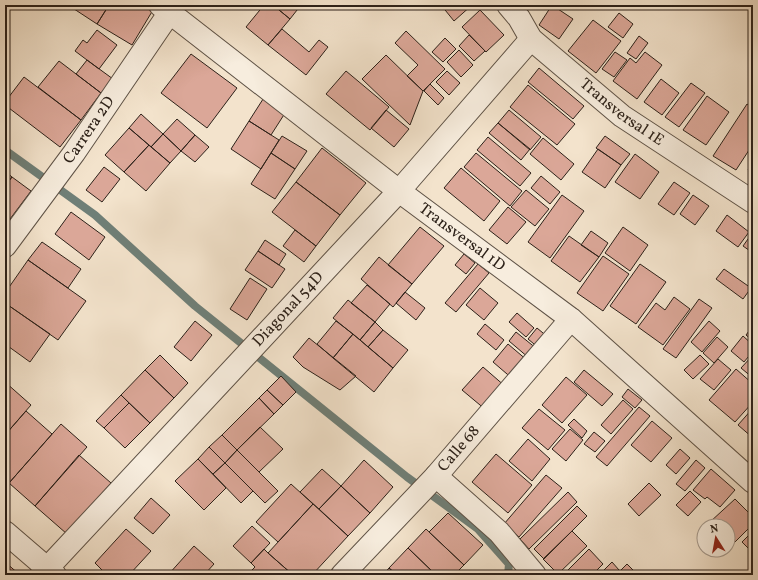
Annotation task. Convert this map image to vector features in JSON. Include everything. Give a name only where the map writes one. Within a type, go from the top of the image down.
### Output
[{"type":"street","name":"Carrera 2D","points":[[5,246],[74,153],[165,9]]},
{"type":"street","name":"Transversal 1D","points":[[165,9],[399,191],[571,319],[753,482]]},
{"type":"street","name":"Transversal 1E","points":[[519,10],[530,39],[622,116],[753,202]]},
{"type":"street","name":"Diagonal 54D","points":[[48,573],[224,377],[399,191],[530,39]]},
{"type":"street","name":"Calle 68","points":[[342,575],[433,480],[571,319]]},
{"type":"street","points":[[433,480],[499,532],[535,575]]},
{"type":"street","points":[[5,532],[48,573]]},
{"type":"building","points":[[68,5],[109,5],[97,24]]},
{"type":"building","points":[[109,5],[144,5],[153,10],[132,45],[97,24]]},
{"type":"building","points":[[264,5],[273,5],[290,19],[268,45],[246,27]]},
{"type":"building","points":[[273,5],[301,5],[290,19]]},
{"type":"building","points":[[441,5],[472,5],[454,21]]},
{"type":"building","points":[[552,5],[573,19],[559,39],[539,25]]},
{"type":"building","points":[[480,10],[504,35],[486,52],[462,27]]},
{"type":"building","points":[[619,13],[633,24],[623,38],[608,27]]},
{"type":"building","points":[[593,20],[621,41],[596,73],[568,51]]},
{"type":"building","points":[[282,29],[309,52],[319,40],[328,47],[306,75],[268,45]]},
{"type":"building","points":[[97,30],[117,45],[99,69],[75,51],[83,40],[87,43]]},
{"type":"building","points":[[406,31],[445,69],[423,91],[407,76],[418,65],[395,43]]},
{"type":"building","points":[[469,35],[485,51],[474,61],[459,46]]},
{"type":"building","points":[[639,36],[648,43],[636,59],[627,53]]},
{"type":"building","points":[[445,38],[456,49],[443,62],[432,52]]},
{"type":"building","points":[[459,50],[473,65],[461,77],[447,62]]},
{"type":"building","points":[[615,52],[627,60],[614,77],[602,69]]},
{"type":"building","points":[[645,52],[662,65],[637,99],[613,81],[630,58],[636,63]]},
{"type":"building","points":[[191,54],[237,88],[207,128],[161,93]]},
{"type":"building","points":[[386,55],[423,91],[410,125],[362,79]]},
{"type":"building","points":[[87,60],[113,79],[101,93],[76,74]]},
{"type":"building","points":[[59,61],[101,93],[81,120],[38,87]]},
{"type":"building","points":[[539,68],[584,106],[573,119],[528,82]]},
{"type":"building","points":[[346,71],[389,107],[370,130],[326,94]]},
{"type":"building","points":[[447,71],[460,83],[449,95],[436,82]]},
{"type":"building","points":[[24,77],[81,120],[60,147],[5,105],[5,102]]},
{"type":"building","points":[[661,79],[679,93],[662,115],[644,102]]},
{"type":"building","points":[[691,83],[705,93],[679,127],[665,117]]},
{"type":"building","points":[[430,84],[444,98],[438,105],[424,91]]},
{"type":"building","points":[[528,85],[575,124],[557,145],[510,107]]},
{"type":"building","points":[[265,96],[287,110],[271,135],[249,121]]},
{"type":"building","points":[[707,96],[729,112],[706,145],[683,130]]},
{"type":"building","points":[[747,104],[753,108],[753,144],[736,170],[713,156]]},
{"type":"building","points":[[386,110],[409,129],[394,147],[371,128]]},
{"type":"building","points":[[509,110],[541,137],[530,150],[498,123]]},
{"type":"building","points":[[141,114],[163,134],[151,147],[129,128]]},
{"type":"building","points":[[177,119],[195,135],[181,151],[163,134]]},
{"type":"building","points":[[249,121],[279,140],[261,169],[231,149]]},
{"type":"building","points":[[498,123],[530,149],[521,160],[489,133]]},
{"type":"building","points":[[129,128],[149,145],[124,172],[105,155]]},
{"type":"building","points":[[163,134],[181,151],[170,163],[151,147]]},
{"type":"building","points":[[195,135],[209,147],[195,162],[181,151]]},
{"type":"building","points":[[282,136],[307,151],[295,169],[271,153]]},
{"type":"building","points":[[605,136],[630,154],[621,165],[596,148]]},
{"type":"building","points":[[488,137],[531,173],[520,186],[477,150]]},
{"type":"building","points":[[543,138],[574,164],[561,180],[530,154]]},
{"type":"building","points":[[149,145],[170,163],[146,191],[124,172]]},
{"type":"building","points":[[322,148],[366,183],[340,215],[296,182]]},
{"type":"building","points":[[598,149],[621,165],[605,188],[582,172]]},
{"type":"building","points":[[271,153],[295,169],[275,199],[251,184]]},
{"type":"building","points":[[476,153],[522,191],[510,206],[464,167]]},
{"type":"building","points":[[635,154],[659,172],[640,199],[615,182]]},
{"type":"building","points":[[753,162],[753,173],[748,170]]},
{"type":"building","points":[[104,167],[120,179],[102,202],[86,190]]},
{"type":"building","points":[[461,168],[500,201],[484,221],[444,188]]},
{"type":"building","points":[[5,171],[12,177],[5,186]]},
{"type":"building","points":[[541,176],[560,192],[550,204],[531,188]]},
{"type":"building","points":[[12,177],[31,191],[10,219],[5,215],[5,186]]},
{"type":"building","points":[[296,182],[340,215],[316,246],[272,212]]},
{"type":"building","points":[[674,182],[690,193],[674,215],[658,204]]},
{"type":"building","points":[[526,190],[549,209],[535,226],[511,207]]},
{"type":"building","points":[[562,195],[584,211],[550,258],[528,242]]},
{"type":"building","points":[[693,195],[709,206],[695,225],[680,214]]},
{"type":"building","points":[[508,207],[526,222],[507,244],[489,230]]},
{"type":"building","points":[[71,212],[105,237],[89,260],[55,234]]},
{"type":"building","points":[[5,215],[10,219],[5,225]]},
{"type":"building","points":[[727,215],[749,232],[738,247],[716,231]]},
{"type":"building","points":[[420,227],[444,246],[412,284],[388,265]]},
{"type":"building","points":[[623,227],[648,245],[630,271],[605,253]]},
{"type":"building","points":[[295,230],[316,246],[304,262],[283,246]]},
{"type":"building","points":[[591,231],[608,243],[599,257],[581,245]]},
{"type":"building","points":[[753,232],[753,253],[743,246]]},
{"type":"building","points":[[569,236],[599,257],[580,282],[551,261]]},
{"type":"building","points":[[265,240],[286,254],[279,265],[258,251]]},
{"type":"building","points":[[42,242],[81,269],[68,288],[28,260]]},
{"type":"building","points":[[258,251],[285,269],[272,288],[245,270]]},
{"type":"building","points":[[464,254],[475,263],[466,274],[455,265]]},
{"type":"building","points":[[603,256],[629,274],[603,311],[577,293]]},
{"type":"building","points":[[379,257],[412,284],[393,307],[361,279]]},
{"type":"building","points":[[28,260],[86,301],[58,340],[5,303],[5,293]]},
{"type":"building","points":[[478,264],[489,273],[456,312],[445,303]]},
{"type":"building","points":[[640,264],[666,282],[636,324],[610,306]]},
{"type":"building","points":[[724,269],[751,288],[743,299],[716,279]]},
{"type":"building","points":[[250,278],[267,289],[247,320],[230,309]]},
{"type":"building","points":[[367,285],[390,304],[375,322],[351,303]]},
{"type":"building","points":[[480,288],[498,303],[484,320],[466,305]]},
{"type":"building","points":[[405,292],[425,308],[416,320],[396,303]]},
{"type":"building","points":[[674,297],[690,309],[663,345],[638,327],[656,303],[665,310]]},
{"type":"building","points":[[699,299],[712,308],[676,358],[663,349]]},
{"type":"building","points":[[348,300],[375,322],[360,340],[333,318]]},
{"type":"building","points":[[5,303],[50,334],[30,362],[5,344]]},
{"type":"building","points":[[517,313],[534,328],[526,337],[509,322]]},
{"type":"building","points":[[753,319],[753,341],[746,335],[752,327],[749,324]]},
{"type":"building","points":[[195,321],[212,335],[191,361],[174,347]]},
{"type":"building","points":[[336,321],[353,334],[333,358],[317,344]]},
{"type":"building","points":[[709,321],[720,331],[702,352],[691,342]]},
{"type":"building","points":[[375,322],[383,330],[368,347],[360,340]]},
{"type":"building","points":[[485,324],[504,340],[496,350],[477,334]]},
{"type":"building","points":[[537,328],[549,338],[540,349],[528,339]]},
{"type":"building","points":[[383,330],[408,350],[393,368],[368,347]]},
{"type":"building","points":[[516,332],[537,349],[529,358],[509,341]]},
{"type":"building","points":[[353,334],[393,368],[374,392],[333,358]]},
{"type":"building","points":[[743,336],[753,345],[753,351],[744,362],[731,351]]},
{"type":"building","points":[[717,337],[728,347],[714,363],[703,353]]},
{"type":"building","points":[[309,338],[356,376],[340,390],[303,367],[293,357]]},
{"type":"building","points":[[508,344],[528,361],[514,380],[493,362]]},
{"type":"building","points":[[160,355],[188,383],[174,398],[145,370]]},
{"type":"building","points":[[700,355],[709,364],[693,379],[684,370]]},
{"type":"building","points":[[753,355],[753,378],[741,368]]},
{"type":"building","points":[[718,359],[731,370],[714,390],[700,379]]},
{"type":"building","points":[[483,367],[506,387],[486,410],[462,390]]},
{"type":"building","points":[[736,369],[753,384],[753,402],[735,422],[709,400]]},
{"type":"building","points":[[145,370],[174,398],[150,423],[121,395]]},
{"type":"building","points":[[584,370],[613,394],[602,406],[574,382]]},
{"type":"building","points":[[281,376],[296,392],[283,405],[267,390]]},
{"type":"building","points":[[566,377],[587,395],[562,423],[542,405]]},
{"type":"building","points":[[5,382],[31,405],[5,435]]},
{"type":"building","points":[[628,389],[642,400],[635,408],[622,397]]},
{"type":"building","points":[[267,390],[283,405],[274,414],[259,398]]},
{"type":"building","points":[[121,395],[129,403],[104,428],[96,421]]},
{"type":"building","points":[[259,398],[274,414],[237,450],[222,435]]},
{"type":"building","points":[[623,400],[633,409],[611,434],[601,425]]},
{"type":"building","points":[[129,403],[150,423],[125,448],[104,428]]},
{"type":"building","points":[[639,407],[650,416],[607,466],[596,457]]},
{"type":"building","points":[[753,408],[753,438],[738,425]]},
{"type":"building","points":[[539,409],[565,430],[548,450],[522,428]]},
{"type":"building","points":[[26,411],[52,434],[9,483],[5,480],[5,435]]},
{"type":"building","points":[[574,419],[587,431],[582,438],[568,425]]},
{"type":"building","points":[[652,421],[672,438],[651,462],[631,445]]},
{"type":"building","points":[[61,424],[87,447],[35,506],[9,483]]},
{"type":"building","points":[[260,427],[283,449],[259,472],[237,450]]},
{"type":"building","points":[[570,429],[583,440],[566,461],[552,449]]},
{"type":"building","points":[[594,432],[605,441],[595,452],[584,444]]},
{"type":"building","points":[[222,435],[237,450],[225,463],[209,447]]},
{"type":"building","points":[[528,439],[550,459],[532,481],[509,461]]},
{"type":"building","points":[[209,447],[225,463],[213,474],[198,459]]},
{"type":"building","points":[[680,449],[690,458],[676,474],[666,465]]},
{"type":"building","points":[[237,450],[278,491],[265,503],[225,463]]},
{"type":"building","points":[[496,454],[532,485],[508,513],[472,482]]},
{"type":"building","points":[[79,455],[111,483],[67,534],[35,506]]},
{"type":"building","points":[[198,459],[226,488],[204,510],[175,481]]},
{"type":"building","points":[[364,460],[393,487],[370,513],[341,486]]},
{"type":"building","points":[[696,460],[705,468],[685,491],[676,484]]},
{"type":"building","points":[[225,463],[253,491],[241,503],[213,474]]},
{"type":"building","points":[[322,469],[341,486],[319,509],[300,492]]},
{"type":"building","points":[[711,469],[735,490],[720,507],[707,497],[705,499],[693,490]]},
{"type":"building","points":[[546,475],[562,488],[519,537],[504,524]]},
{"type":"building","points":[[649,483],[661,495],[639,516],[628,504]]},
{"type":"building","points":[[291,484],[313,504],[278,542],[256,522]]},
{"type":"building","points":[[341,486],[370,513],[348,536],[319,509]]},
{"type":"building","points":[[690,491],[701,502],[688,516],[676,505]]},
{"type":"building","points":[[568,492],[577,502],[529,549],[520,539]]},
{"type":"building","points":[[151,498],[170,515],[153,534],[134,518]]},
{"type":"building","points":[[735,499],[753,517],[753,524],[736,541],[736,518],[714,518]]},
{"type":"building","points":[[313,504],[348,536],[312,575],[293,575],[268,553]]},
{"type":"building","points":[[577,506],[587,516],[544,559],[534,549]]},
{"type":"building","points":[[448,513],[483,545],[464,565],[429,532]]},
{"type":"building","points":[[252,526],[270,543],[251,563],[233,546]]},
{"type":"building","points":[[126,529],[151,551],[129,575],[107,575],[95,563]]},
{"type":"building","points":[[426,529],[464,565],[454,575],[436,575],[408,548]]},
{"type":"building","points":[[572,531],[587,546],[558,574],[543,559]]},
{"type":"building","points":[[753,531],[753,553],[742,542]]},
{"type":"building","points":[[194,546],[214,564],[204,575],[168,575]]},
{"type":"building","points":[[408,548],[436,575],[397,575],[389,568]]},
{"type":"building","points":[[264,549],[293,575],[247,575],[255,567],[251,563]]},
{"type":"building","points":[[589,549],[603,564],[592,575],[563,575]]},
{"type":"building","points":[[5,562],[20,575],[5,575]]},
{"type":"building","points":[[612,562],[619,570],[614,575],[599,575]]},
{"type":"building","points":[[627,564],[636,573],[633,575],[616,575]]},
{"type":"building","points":[[389,568],[397,575],[383,575]]},
{"type":"waterway","points":[[5,150],[95,215],[195,306],[407,477],[478,529],[509,564],[508,575]]}]
